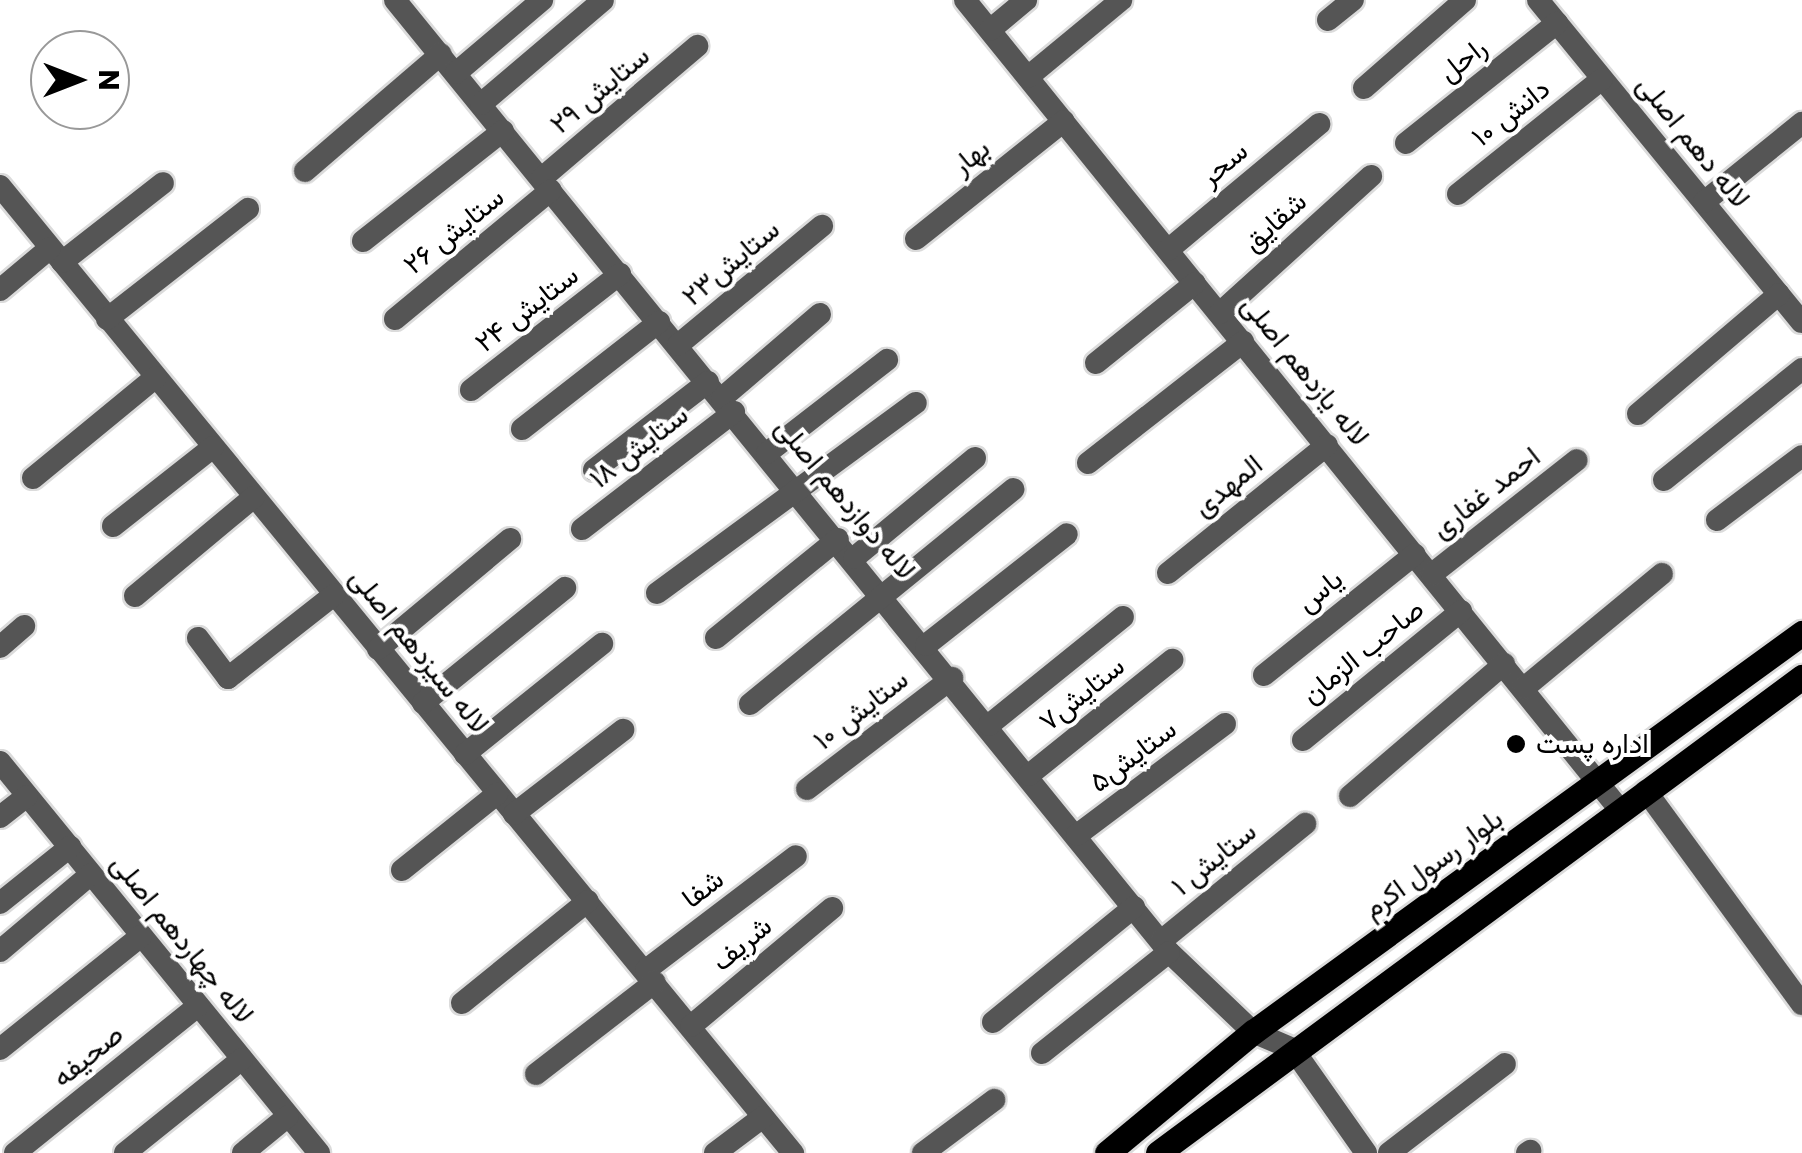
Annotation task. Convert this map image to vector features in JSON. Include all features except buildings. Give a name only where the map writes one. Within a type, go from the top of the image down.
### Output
[{"type":"main road","name":"بلوار رسول اکرم","points":[[1107,1153],[1252,1032],[1802,632]]},
{"type":"main road","points":[[1158,1153],[1293,1049],[1802,677]]},
{"type":"street","points":[[456,73],[542,0]]},
{"type":"street","points":[[481,104],[604,0]]},
{"type":"street","name":"لاله یازدهم اصلی","points":[[965,0],[1620,810]]},
{"type":"street","points":[[990,30],[1026,0]]},
{"type":"street","points":[[1028,77],[1121,0]]},
{"type":"street","points":[[1328,20],[1354,0]]},
{"type":"street","points":[[1364,88],[1464,0]]},
{"type":"street","name":"لاله دهم اصلی","points":[[1538,0],[1802,322]]},
{"type":"street","name":"لاله دوازدهم اصلی","points":[[401,2],[926,645],[1165,946],[1252,1032]]},
{"type":"street","name":"راحل","points":[[1406,143],[1557,23]]},
{"type":"street","name":"ستایش ۲۹","points":[[546,184],[698,46]]},
{"type":"street","points":[[304,171],[441,54]]},
{"type":"street","name":"دانش ۱۰","points":[[1458,194],[1602,79]]},
{"type":"street","name":"بهار","points":[[916,239],[1064,121]]},
{"type":"street","points":[[1704,202],[1802,123]]},
{"type":"street","name":"سحر","points":[[1168,250],[1319,124]]},
{"type":"street","points":[[363,241],[503,131]]},
{"type":"street","name":"شقایق","points":[[1220,313],[1372,176]]},
{"type":"street","points":[[0,290],[163,183]]},
{"type":"street","name":"ستایش ۲۶","points":[[394,319],[546,184]]},
{"type":"street","name":"لاله سیزدهم اصلی","points":[[2,194],[651,976],[792,1153]]},
{"type":"street","points":[[107,318],[248,209]]},
{"type":"street","name":"ستایش۲۳","points":[[678,345],[822,226]]},
{"type":"street","name":"ستایش ۲۴","points":[[471,390],[620,274]]},
{"type":"street","points":[[1096,363],[1194,283]]},
{"type":"street","points":[[1638,414],[1779,294]]},
{"type":"street","points":[[594,470],[721,397],[820,314]]},
{"type":"street","points":[[522,429],[659,322]]},
{"type":"street","points":[[1088,463],[1242,342]]},
{"type":"street","points":[[767,453],[887,360]]},
{"type":"street","points":[[1664,480],[1802,369]]},
{"type":"street","points":[[33,478],[156,377]]},
{"type":"street","name":"ستایش ۱۸","points":[[582,530],[721,397]]},
{"type":"street","points":[[657,593],[916,403]]},
{"type":"street","name":"المهدی","points":[[1168,573],[1326,445]]},
{"type":"street","points":[[112,526],[213,447]]},
{"type":"street","points":[[1717,520],[1802,456]]},
{"type":"street","points":[[854,558],[974,458]]},
{"type":"street","name":"احمد غفاری","points":[[1432,574],[1577,460]]},
{"type":"street","points":[[750,704],[882,592],[1014,489]]},
{"type":"street","points":[[135,596],[254,497]]},
{"type":"street","points":[[926,645],[1067,534]]},
{"type":"street","points":[[378,649],[510,538]]},
{"type":"street","points":[[716,638],[838,538]]},
{"type":"street","name":"یاس","points":[[1264,674],[1415,554]]},
{"type":"street","points":[[1524,688],[1662,574]]},
{"type":"street","points":[[423,703],[565,588]]},
{"type":"street","points":[[198,638],[228,678],[334,594]]},
{"type":"street","name":"صاحب الزمان","points":[[1303,740],[1462,611]]},
{"type":"street","points":[[989,725],[1123,617]]},
{"type":"street","points":[[0,647],[24,626]]},
{"type":"street","points":[[465,754],[602,644]]},
{"type":"street","name":"ستایش۷","points":[[1029,775],[1172,660]]},
{"type":"street","points":[[1350,796],[1504,664]]},
{"type":"street","name":"ستایش ۱۰","points":[[807,789],[952,678]]},
{"type":"street","name":"ستایش۵","points":[[1077,835],[1225,724]]},
{"type":"street","points":[[514,814],[623,730]]},
{"type":"street","name":"لاله چهاردهم اصلی","points":[[0,762],[318,1153]]},
{"type":"street","points":[[1646,792],[1802,1004]]},
{"type":"street","points":[[402,870],[497,794]]},
{"type":"street","points":[[0,817],[27,796]]},
{"type":"street","name":"ستایش ۱","points":[[1042,1053],[1306,824]]},
{"type":"street","points":[[0,903],[70,848]]},
{"type":"street","name":"شفا","points":[[536,1074],[796,856]]},
{"type":"street","points":[[0,950],[91,874]]},
{"type":"street","points":[[462,1003],[588,901]]},
{"type":"street","points":[[993,1022],[1134,907]]},
{"type":"street","name":"شریف","points":[[691,1026],[832,908]]},
{"type":"street","points":[[0,1049],[141,936]]},
{"type":"street","name":"صحیفه","points":[[15,1153],[198,1006]]},
{"type":"street","points":[[1252,1032],[1293,1049],[1366,1153]]},
{"type":"street","points":[[126,1153],[242,1059]]},
{"type":"street","points":[[1389,1153],[1505,1064]]},
{"type":"street","points":[[924,1153],[994,1100]]},
{"type":"street","points":[[243,1153],[288,1116]]},
{"type":"street","points":[[715,1153],[764,1116]]},
{"type":"place","name":"اداره پست","points":[[1516,744]]}]
